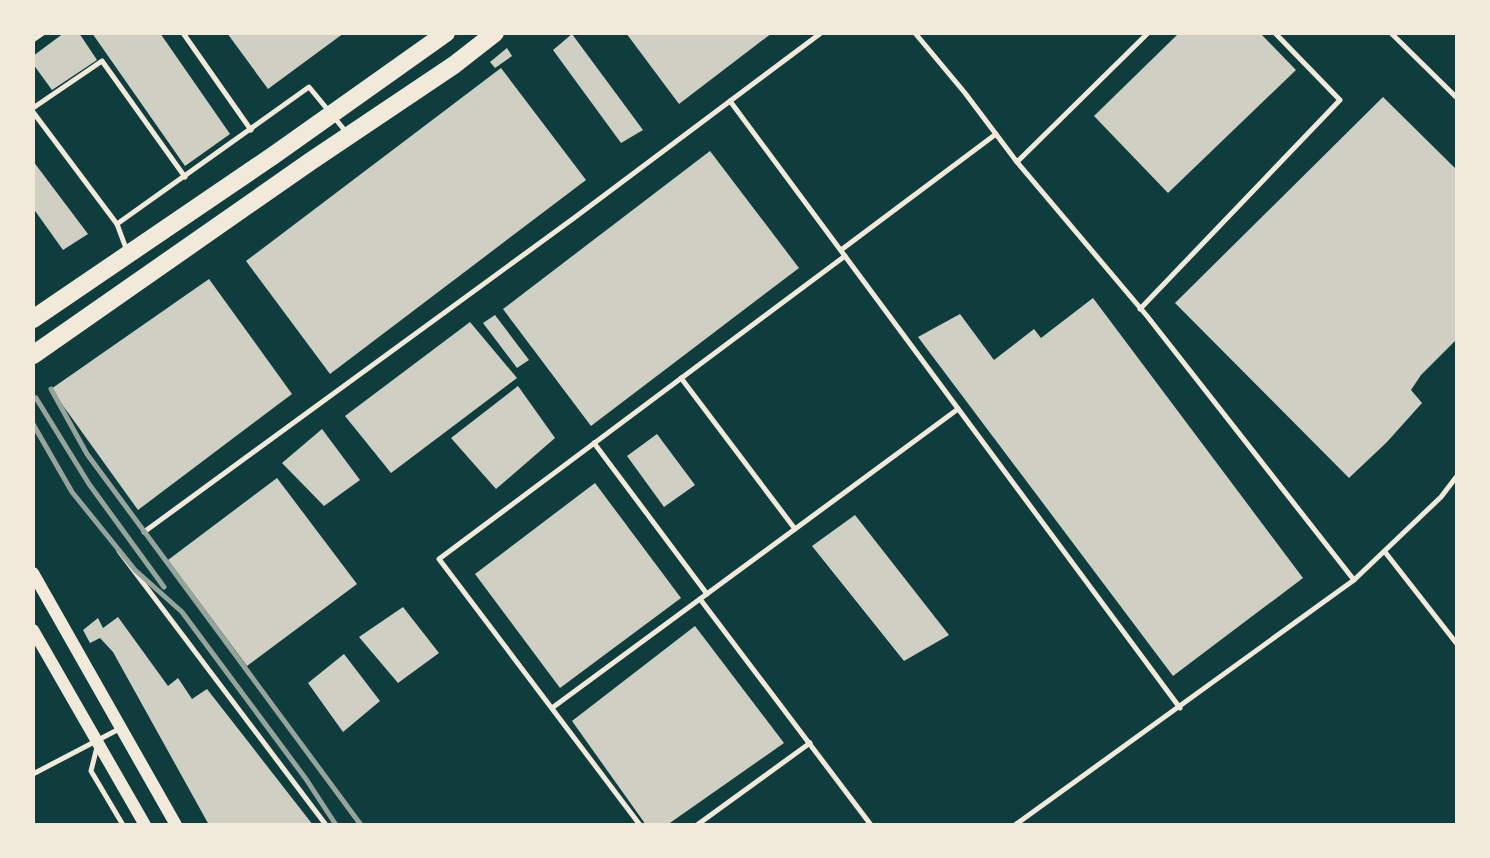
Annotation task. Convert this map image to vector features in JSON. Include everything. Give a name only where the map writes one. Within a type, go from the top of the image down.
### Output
[{"type":"main road","points":[[33,319],[332,115],[446,33]]},
{"type":"main road","points":[[33,355],[454,65],[495,33]]},
{"type":"street","points":[[33,573],[176,825]]},
{"type":"street","points":[[33,630],[99,740],[145,825]]},
{"type":"lane","points":[[33,40],[43,33]]},
{"type":"lane","points":[[183,33],[251,130]]},
{"type":"lane","points":[[144,532],[821,33]]},
{"type":"lane","points":[[915,33],[1017,162],[1140,309],[1354,580]]},
{"type":"lane","points":[[1017,162],[1148,33]]},
{"type":"lane","points":[[1140,309],[1340,100],[1275,33]]},
{"type":"lane","points":[[1391,33],[1457,98]]},
{"type":"lane","points":[[129,255],[117,224],[33,110],[102,61],[185,177]]},
{"type":"lane","points":[[117,224],[309,87],[349,136]]},
{"type":"lane","points":[[730,101],[1180,708]]},
{"type":"lane","points":[[841,250],[996,134]]},
{"type":"lane","points":[[640,825],[439,559],[845,256]]},
{"type":"lane","points":[[681,378],[795,529]]},
{"type":"lane","points":[[552,708],[958,409]]},
{"type":"lane","points":[[594,443],[707,594]]},
{"type":"lane","points":[[1015,825],[1354,580],[1441,497],[1457,476]]},
{"type":"lane","points":[[119,551],[326,825]]},
{"type":"lane","points":[[1385,552],[1457,644]]},
{"type":"lane","points":[[700,599],[871,825]]},
{"type":"lane","points":[[33,774],[121,727]]},
{"type":"lane","points":[[99,740],[91,771],[123,825]]},
{"type":"lane","points":[[697,825],[810,743]]},
{"type":"building","points":[[64,33],[79,33],[97,60],[52,90],[33,64],[33,56]]},
{"type":"building","points":[[92,33],[160,33],[230,134],[185,166]]},
{"type":"building","points":[[227,33],[344,33],[268,89]]},
{"type":"building","points":[[626,33],[772,33],[679,104]]},
{"type":"building","points":[[1179,33],[1260,33],[1296,70],[1168,193],[1094,116]]},
{"type":"building","points":[[572,34],[643,130],[621,143],[553,50]]},
{"type":"building","points":[[507,48],[512,56],[495,68],[490,62]]},
{"type":"building","points":[[501,68],[586,180],[330,374],[246,261]]},
{"type":"building","points":[[1383,97],[1457,170],[1457,339],[1421,375],[1411,390],[1422,403],[1387,442],[1349,478],[1175,303]]},
{"type":"building","points":[[710,151],[799,268],[591,426],[503,309]]},
{"type":"building","points":[[33,161],[88,234],[63,250],[33,208]]},
{"type":"building","points":[[209,279],[292,394],[138,510],[51,389]]},
{"type":"building","points":[[1093,298],[1303,578],[1173,676],[918,337],[960,314],[994,360],[1034,329],[1041,338]]},
{"type":"building","points":[[495,315],[529,360],[517,368],[483,323]]},
{"type":"building","points":[[470,322],[517,378],[391,473],[345,416]]},
{"type":"building","points":[[518,386],[555,438],[496,489],[451,438]]},
{"type":"building","points":[[322,429],[360,480],[324,506],[282,463]]},
{"type":"building","points":[[657,434],[695,485],[664,507],[627,456]]},
{"type":"building","points":[[277,478],[357,584],[247,666],[168,560]]},
{"type":"building","points":[[595,483],[681,598],[560,688],[475,574]]},
{"type":"building","points":[[855,515],[949,635],[904,661],[812,546]]},
{"type":"building","points":[[403,607],[439,653],[398,683],[359,637]]},
{"type":"building","points":[[118,617],[168,686],[178,678],[192,699],[207,689],[313,825],[209,825],[113,652],[100,638],[90,643],[83,630],[98,618],[103,628]]},
{"type":"building","points":[[695,626],[784,743],[667,825],[646,825],[572,721]]},
{"type":"building","points":[[344,654],[380,701],[343,732],[308,683]]},
{"type":"railway","points":[[51,389],[87,454],[361,825]]},
{"type":"railway","points":[[36,398],[89,484],[164,587]]},
{"type":"railway","points":[[33,424],[72,492],[135,570],[182,612],[306,779],[336,825]]}]
